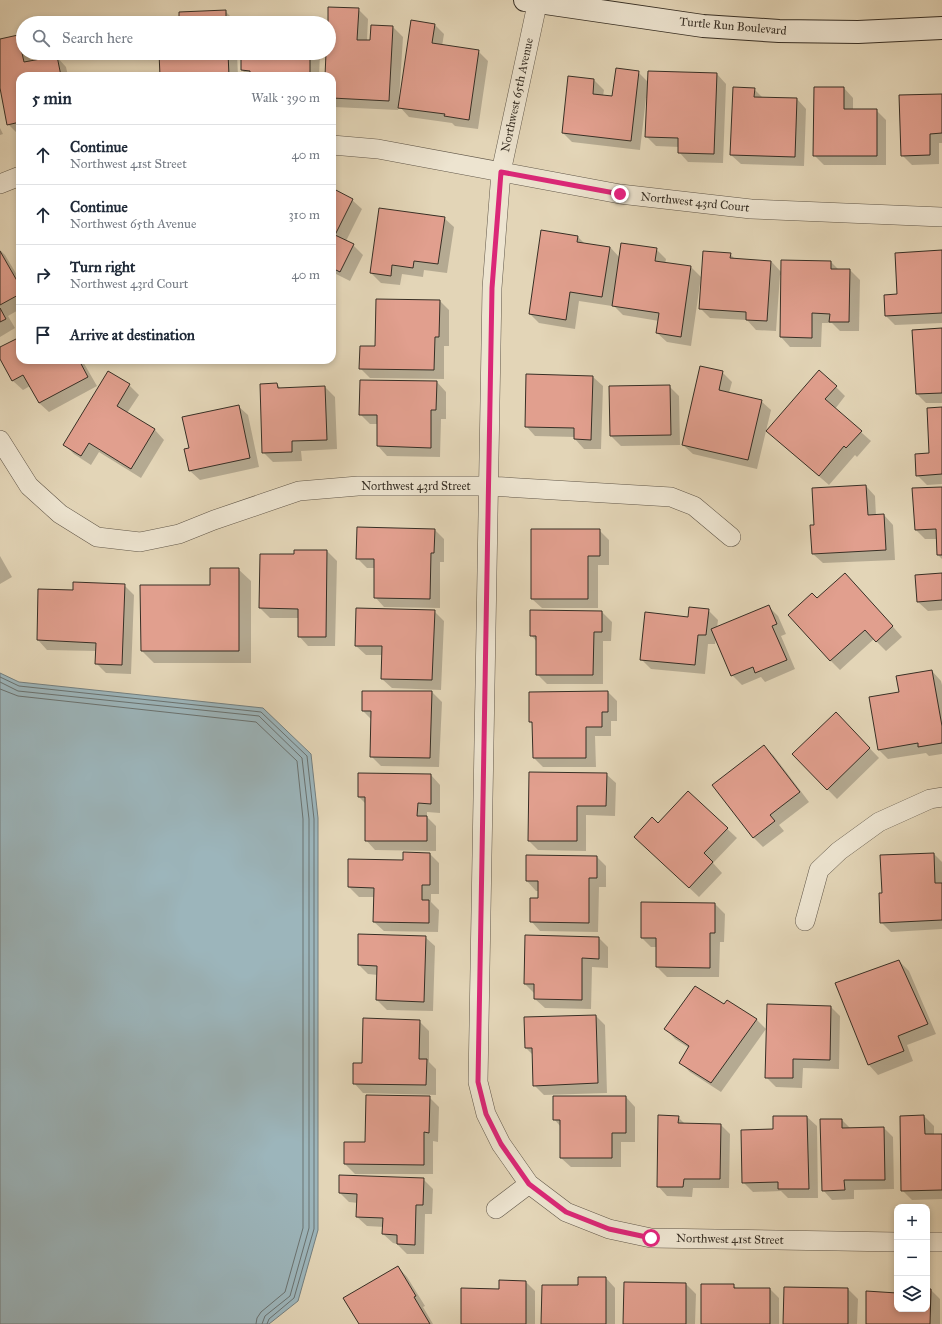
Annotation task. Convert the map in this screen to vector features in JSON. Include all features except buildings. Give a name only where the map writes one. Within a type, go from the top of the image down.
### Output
[{"type":"street","name":"Turtle Run Boulevard","points":[[533,1],[703,26],[779,31],[858,32],[942,28]]},
{"type":"street","name":"Northwest 65th Avenue","points":[[529,1184],[501,1144],[486,1114],[478,1082],[492,288],[501,172],[533,1]]},
{"type":"street","name":"Northwest 43rd Court","points":[[336,145],[378,149],[620,194],[751,209],[942,217]]},
{"type":"street","points":[[0,184],[16,178]]},
{"type":"street","name":"Northwest 43rd Street","points":[[0,440],[29,486],[60,514],[97,537],[140,542],[179,534],[214,520],[299,491],[358,486],[489,486],[671,497],[694,506],[731,537]]},
{"type":"street","points":[[805,921],[819,870],[839,851],[879,822],[930,800],[942,797]]},
{"type":"street","points":[[496,1209],[529,1184]]},
{"type":"street","name":"Northwest 41st Street","points":[[529,1184],[566,1212],[609,1229],[651,1238],[894,1242]]},
{"type":"street","points":[[930,1242],[942,1242]]},
{"type":"water","points":[[0,673],[19,682],[263,708],[311,754],[318,818],[318,1230],[298,1301],[269,1324],[0,1324]]},
{"type":"route","points":[[620,194],[501,172],[492,288],[478,1082],[486,1114],[501,1144],[529,1184],[566,1212],[609,1229],[651,1238]]}]
